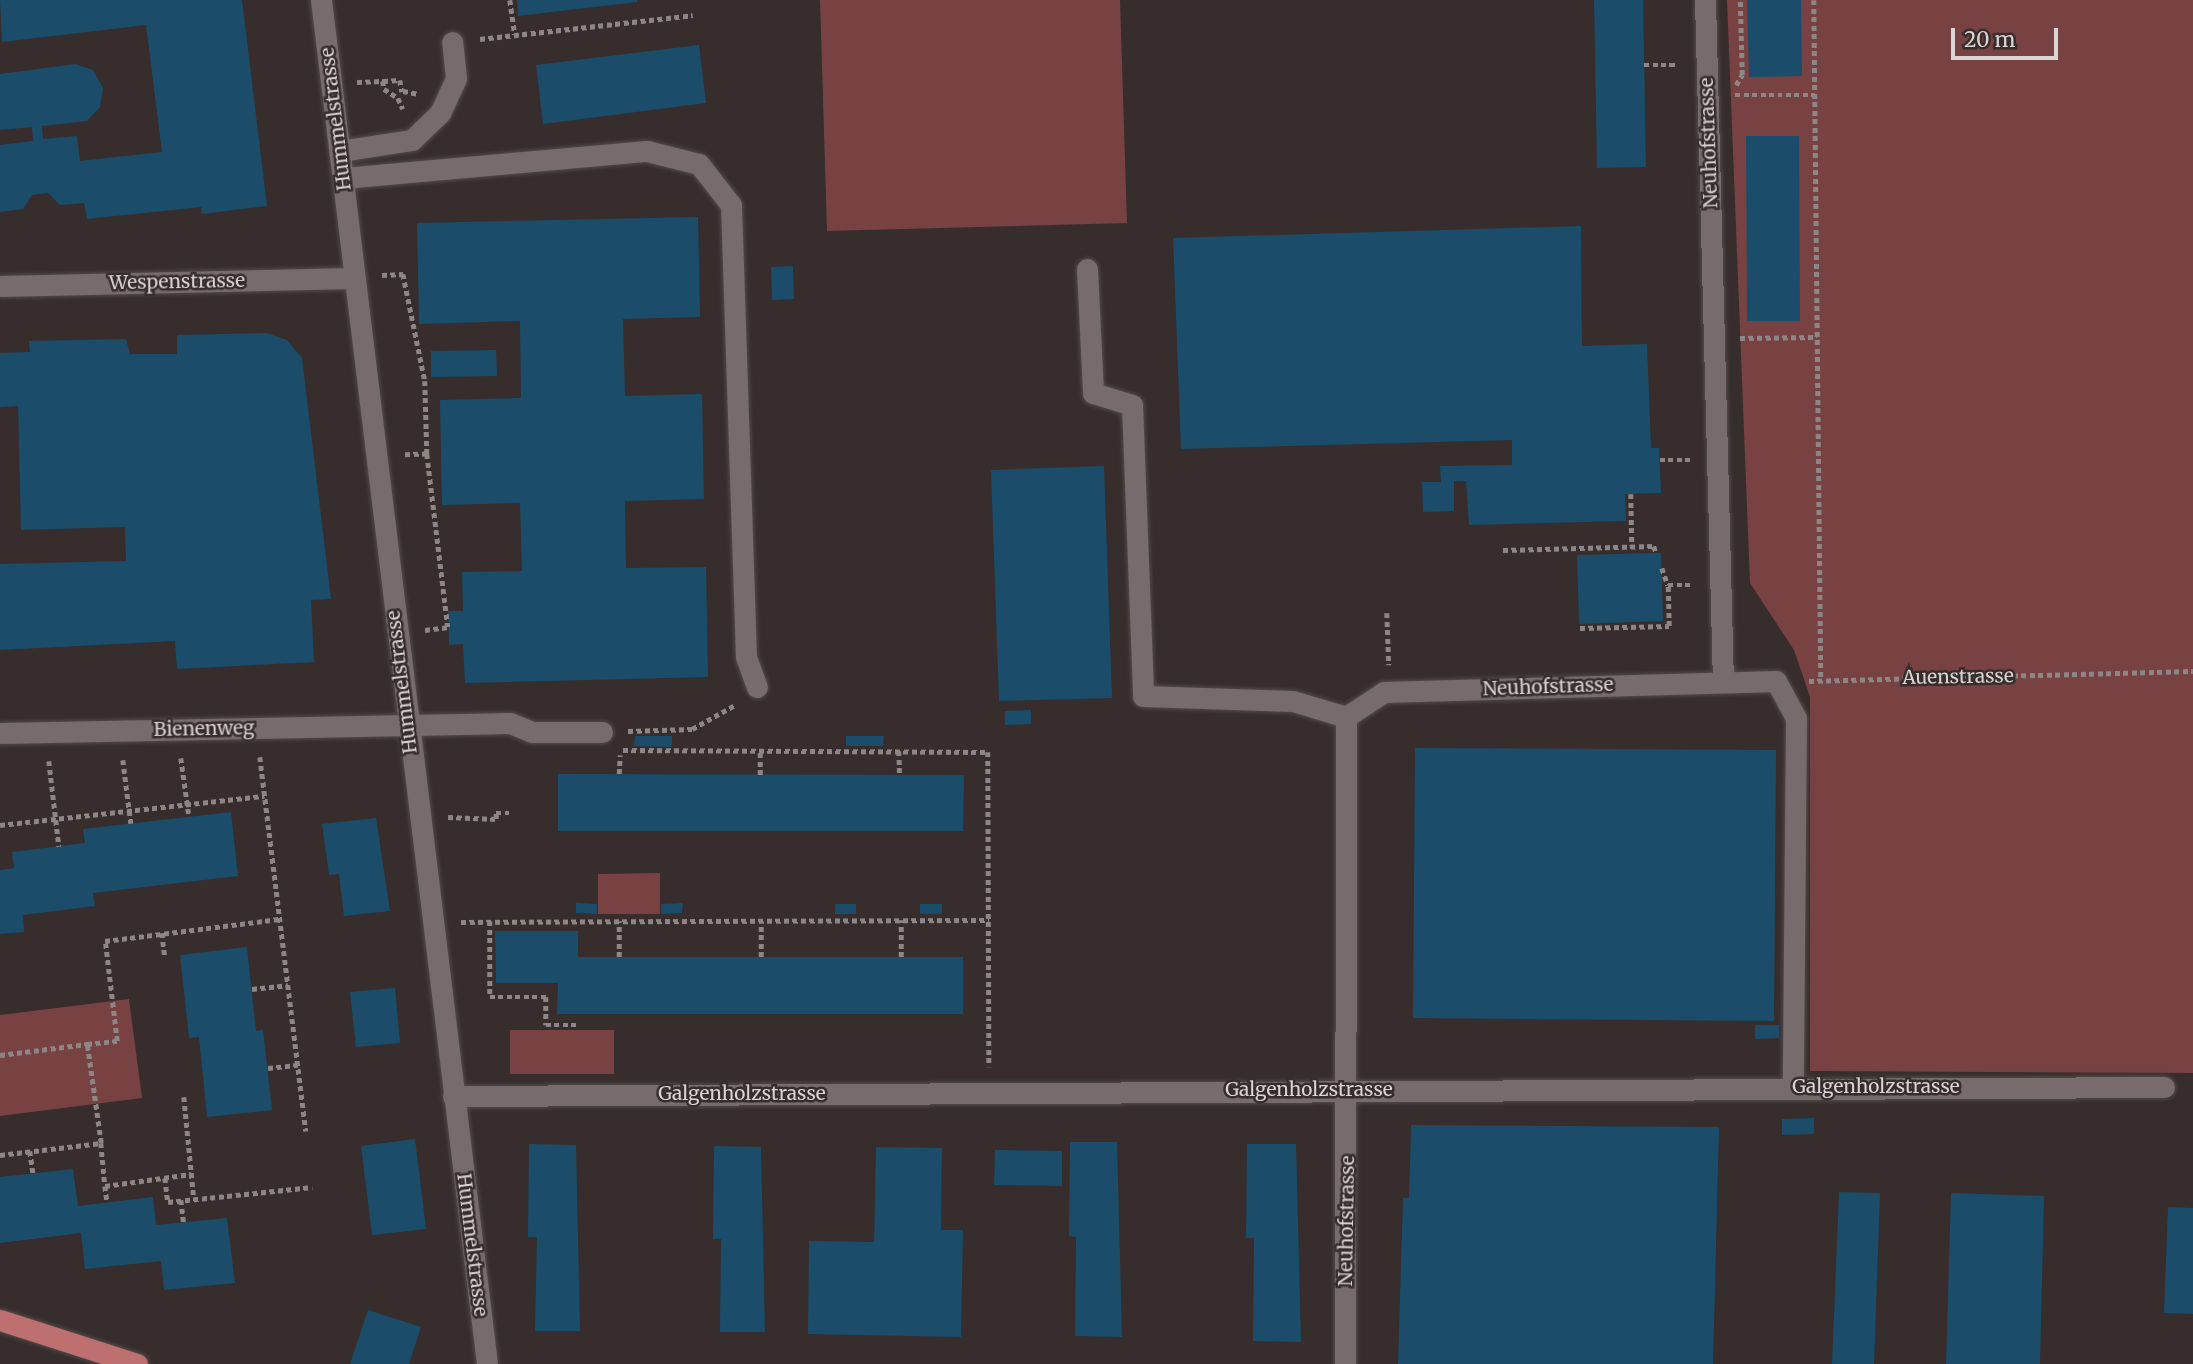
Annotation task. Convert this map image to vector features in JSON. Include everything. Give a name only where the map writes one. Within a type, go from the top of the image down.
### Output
[{"type":"main road","points":[[0,1320],[137,1364]]},
{"type":"street","name":"Hummelstrasse","points":[[321,0],[487,1364]]},
{"type":"street","name":"Neuhofstrasse","points":[[1345,1364],[1349,1090],[1346,717],[1384,692],[1723,682],[1705,0]]},
{"type":"street","points":[[340,152],[412,140],[440,113],[456,78],[452,42]]},
{"type":"street","points":[[343,178],[647,151],[699,164],[731,205],[746,657],[757,687]]},
{"type":"street","points":[[1087,269],[1093,393],[1132,405],[1143,696],[1293,701],[1346,717]]},
{"type":"street","name":"Wespenstrasse","points":[[0,286],[353,278]]},
{"type":"street","points":[[1723,682],[1776,681],[1796,718],[1793,1087]]},
{"type":"street","name":"Bienenweg","points":[[0,733],[510,723],[531,732],[602,732]]},
{"type":"street","name":"Galgenholzstrasse","points":[[453,1096],[2164,1087]]},
{"type":"path","points":[[510,0],[515,35]]},
{"type":"path","points":[[1740,0],[1742,75],[1729,95],[1815,95]]},
{"type":"path","points":[[1814,0],[1821,680]]},
{"type":"path","points":[[452,42],[693,15]]},
{"type":"path","points":[[332,85],[400,80],[403,91],[398,98]]},
{"type":"path","points":[[383,81],[383,89],[398,98],[412,140]]},
{"type":"path","points":[[353,278],[403,274],[425,380],[427,454],[448,627]]},
{"type":"path","points":[[1736,338],[1817,337]]},
{"type":"path","points":[[376,457],[427,454]]},
{"type":"path","points":[[1660,460],[1696,459]]},
{"type":"path","points":[[1631,494],[1632,546]]},
{"type":"path","points":[[1503,550],[1654,546],[1656,553]]},
{"type":"path","points":[[1580,628],[1669,626],[1668,585],[1662,568]]},
{"type":"path","points":[[1668,585],[1699,584]]},
{"type":"path","points":[[1387,613],[1389,666]]},
{"type":"path","name":"Auenstrasse","points":[[1776,681],[2193,671]]},
{"type":"path","points":[[739,704],[692,729],[602,732],[603,751],[988,751],[989,1093]]},
{"type":"path","points":[[256,728],[306,1131]]},
{"type":"path","points":[[177,730],[189,816]]},
{"type":"path","points":[[118,731],[131,823]]},
{"type":"path","points":[[45,732],[59,846]]},
{"type":"path","points":[[619,774],[620,750]]},
{"type":"path","points":[[760,751],[760,775]]},
{"type":"path","points":[[899,751],[900,775]]},
{"type":"path","points":[[0,825],[264,796]]},
{"type":"path","points":[[419,817],[496,819],[496,813],[512,813]]},
{"type":"path","points":[[0,1055],[117,1041],[105,941],[279,919]]},
{"type":"path","points":[[901,920],[901,957]]},
{"type":"path","points":[[467,922],[989,920]]},
{"type":"path","points":[[490,921],[491,997],[546,997],[546,1025],[579,1025]]},
{"type":"path","points":[[619,957],[620,921]]},
{"type":"path","points":[[761,921],[761,957]]},
{"type":"path","points":[[162,933],[166,958]]},
{"type":"path","points":[[252,989],[288,985]]},
{"type":"path","points":[[87,1044],[107,1201]]},
{"type":"path","points":[[268,1068],[298,1065]]},
{"type":"path","points":[[184,1097],[194,1199]]},
{"type":"path","points":[[0,1155],[101,1143]]},
{"type":"path","points":[[30,1152],[33,1173]]},
{"type":"path","points":[[105,1186],[191,1174]]},
{"type":"path","points":[[165,1178],[168,1202],[312,1186]]},
{"type":"path","points":[[181,1200],[184,1223]]},
{"type":"shaded area","points":[[820,0],[1120,0],[1127,223],[827,231]]},
{"type":"shaded area","points":[[1727,0],[2193,0],[2193,1073],[1810,1071],[1810,697],[1794,650],[1750,583]]},
{"type":"shaded area","points":[[660,873],[660,914],[598,914],[598,874]]},
{"type":"shaded area","points":[[129,999],[142,1098],[0,1116],[0,1015]]},
{"type":"shaded area","points":[[510,1030],[614,1030],[614,1074],[510,1074]]},
{"type":"building","points":[[0,0],[242,0],[267,206],[202,214],[201,207],[87,219],[84,203],[60,205],[48,193],[32,195],[23,209],[0,212],[0,145],[33,141],[32,127],[0,130],[0,74],[75,64],[93,70],[103,88],[100,107],[87,121],[42,126],[43,139],[77,136],[80,161],[162,152],[146,25],[2,42]]},
{"type":"building","points":[[517,0],[637,0],[637,2],[518,16]]},
{"type":"building","points":[[1594,0],[1643,0],[1646,167],[1597,168]]},
{"type":"building","points":[[1747,0],[1801,0],[1802,76],[1749,77]]},
{"type":"building","points":[[699,45],[706,103],[543,124],[536,65]]},
{"type":"building","points":[[1746,136],[1799,136],[1800,321],[1747,321]]},
{"type":"building","points":[[698,217],[700,317],[623,319],[625,396],[702,394],[704,499],[625,501],[626,568],[706,567],[708,677],[465,683],[463,644],[449,645],[448,611],[463,611],[462,572],[522,571],[520,503],[442,505],[440,400],[521,398],[520,321],[419,324],[417,223]]},
{"type":"building","points":[[1581,226],[1582,346],[1647,344],[1651,448],[1659,448],[1661,493],[1625,494],[1626,521],[1469,525],[1466,481],[1454,481],[1454,511],[1423,512],[1422,482],[1441,482],[1440,466],[1512,465],[1512,440],[1181,449],[1173,238]]},
{"type":"building","points":[[793,266],[794,299],[772,300],[771,267]]},
{"type":"building","points":[[266,333],[287,340],[302,358],[331,599],[311,600],[314,662],[177,669],[175,641],[0,650],[0,564],[126,561],[125,527],[21,530],[18,406],[0,407],[0,353],[30,352],[29,341],[126,339],[130,354],[177,354],[177,335]]},
{"type":"building","points":[[496,350],[497,376],[431,377],[431,351]]},
{"type":"building","points":[[1104,466],[1112,698],[999,701],[991,470]]},
{"type":"building","points":[[1661,553],[1663,621],[1579,624],[1577,555]]},
{"type":"building","points":[[1031,710],[1031,724],[1005,725],[1005,711]]},
{"type":"building","points":[[635,736],[672,736],[672,747],[634,746]]},
{"type":"building","points":[[846,736],[884,736],[883,746],[846,746]]},
{"type":"building","points":[[1415,748],[1776,750],[1774,1021],[1413,1018]]},
{"type":"building","points":[[558,774],[964,775],[963,831],[558,831]]},
{"type":"building","points":[[231,812],[238,876],[93,893],[95,906],[23,915],[24,932],[0,934],[0,870],[14,868],[12,852],[85,843],[83,829]]},
{"type":"building","points":[[376,818],[390,911],[344,916],[339,874],[329,875],[322,824]]},
{"type":"building","points":[[576,903],[597,904],[597,914],[576,913]]},
{"type":"building","points":[[683,903],[682,913],[661,914],[661,904]]},
{"type":"building","points":[[835,904],[856,904],[856,914],[835,914]]},
{"type":"building","points":[[920,904],[942,904],[942,914],[920,914]]},
{"type":"building","points":[[495,931],[578,931],[578,957],[963,957],[963,1014],[557,1014],[558,983],[496,983]]},
{"type":"building","points":[[247,947],[256,1031],[263,1030],[272,1110],[207,1117],[199,1037],[189,1038],[180,955]]},
{"type":"building","points":[[395,988],[400,1043],[356,1047],[350,992]]},
{"type":"building","points":[[1755,1025],[1779,1025],[1779,1038],[1755,1039]]},
{"type":"building","points":[[1814,1118],[1814,1134],[1782,1135],[1782,1119]]},
{"type":"building","points":[[1411,1125],[1719,1127],[1713,1364],[1398,1364],[1403,1198],[1409,1198]]},
{"type":"building","points":[[415,1139],[426,1229],[372,1235],[361,1146]]},
{"type":"building","points":[[1070,1142],[1117,1142],[1122,1337],[1075,1336],[1076,1237],[1069,1236]]},
{"type":"building","points":[[529,1144],[576,1145],[580,1331],[535,1331],[537,1237],[528,1237]]},
{"type":"building","points":[[1247,1144],[1296,1144],[1301,1342],[1253,1341],[1254,1238],[1246,1238]]},
{"type":"building","points":[[714,1146],[761,1147],[765,1332],[720,1332],[721,1239],[713,1239]]},
{"type":"building","points":[[876,1147],[942,1148],[941,1230],[963,1230],[961,1337],[808,1334],[809,1241],[874,1242]]},
{"type":"building","points":[[995,1150],[1062,1151],[1062,1186],[994,1185]]},
{"type":"building","points":[[73,1169],[78,1206],[153,1197],[156,1225],[227,1218],[235,1283],[164,1290],[161,1261],[85,1269],[81,1233],[0,1243],[0,1177]]},
{"type":"building","points":[[1839,1192],[1880,1193],[1874,1364],[1832,1364]]},
{"type":"building","points":[[1951,1193],[2044,1196],[2040,1364],[1946,1364]]},
{"type":"building","points":[[2168,1207],[2193,1208],[2193,1314],[2164,1313]]},
{"type":"building","points":[[368,1310],[421,1327],[409,1364],[350,1364]]}]
